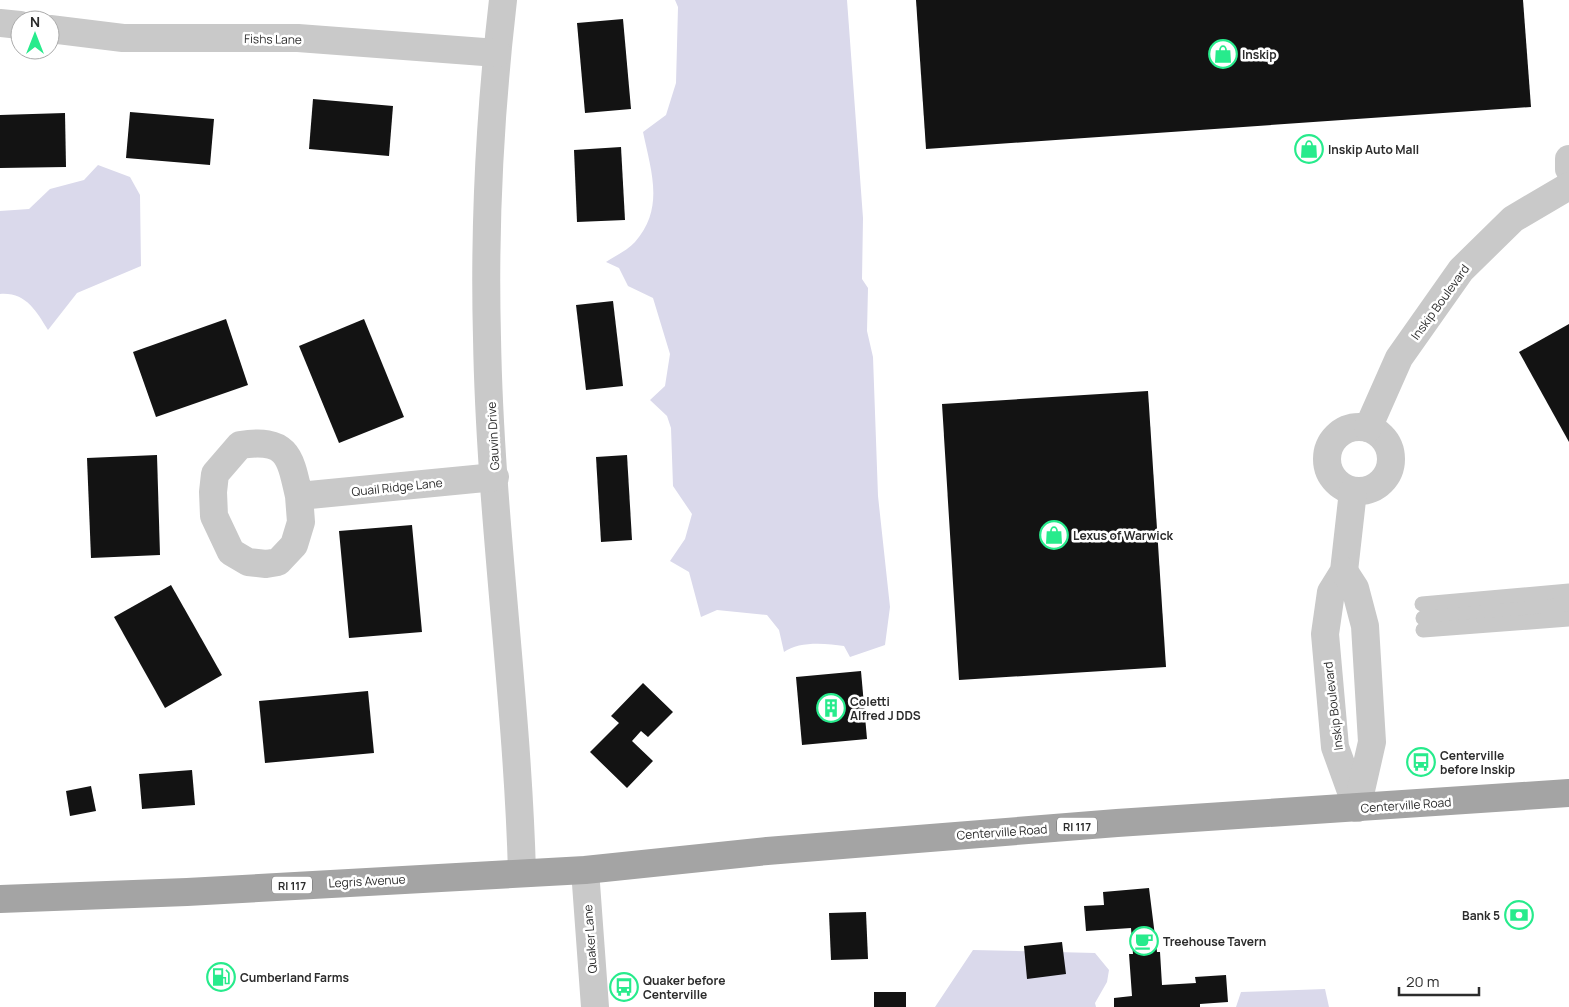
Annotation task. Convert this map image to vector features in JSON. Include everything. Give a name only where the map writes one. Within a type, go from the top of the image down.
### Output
[{"type":"main road","name":"Centerville Road","points":[[585,870],[767,851],[1117,823],[1569,793]]},
{"type":"main road","name":"Legris Avenue","points":[[0,899],[186,892],[585,870]]},
{"type":"street","name":"Gauvin Drive","points":[[503,0],[489,154],[487,339],[495,477],[520,785],[522,872]]},
{"type":"street","name":"Fishs Lane","points":[[60,30],[123,38],[298,38],[497,52]]},
{"type":"street","points":[[1569,159],[1569,169]]},
{"type":"street","name":"Inskip Boulevard","points":[[1368,428],[1399,358],[1461,270],[1513,219],[1569,186]]},
{"type":"street","points":[[1358,427],[1368,428],[1377,433],[1389,449],[1389,470],[1385,477],[1372,489],[1353,491],[1343,488],[1332,476],[1326,462],[1328,451],[1339,434],[1358,427]]},
{"type":"street","name":"Quail Ridge Lane","points":[[299,496],[495,477]]},
{"type":"street","name":"Inskip Boulevard","points":[[1353,491],[1344,571],[1331,592],[1325,634],[1335,746],[1357,808]]},
{"type":"street","points":[[1344,571],[1355,588],[1365,626],[1372,742],[1357,808]]},
{"type":"street","name":"Quaker Lane","points":[[585,870],[595,1007]]},
{"type":"lane","points":[[1423,618],[1569,591]]},
{"type":"lane","points":[[1423,618],[1569,606]]},
{"type":"lane","points":[[1423,618],[1569,619]]},
{"type":"shaded area","points":[[675,0],[847,0],[863,218],[862,279],[868,288],[867,331],[873,357],[878,496],[890,607],[885,645],[850,657],[844,646],[829,644],[804,644],[784,652],[779,630],[767,615],[717,610],[701,617],[689,572],[670,561],[685,539],[692,514],[673,486],[671,428],[667,416],[650,400],[665,386],[670,354],[653,298],[628,286],[619,268],[606,262],[635,242],[650,216],[653,203],[652,175],[643,132],[666,115],[676,83],[678,7]]},
{"type":"shaded area","points":[[98,165],[130,177],[140,195],[141,266],[77,293],[48,330],[29,304],[17,296],[0,294],[0,211],[29,209],[50,189],[84,180]]},
{"type":"shaded area","points":[[973,950],[1095,953],[1109,970],[1107,982],[1095,1003],[1096,1007],[935,1007]]},
{"type":"shaded area","points":[[1325,989],[1329,1007],[1236,1007],[1241,992]]},
{"type":"building","name":"Inskip","points":[[916,0],[1523,0],[1531,107],[926,149]]},
{"type":"building","points":[[623,19],[631,109],[585,113],[577,23]]},
{"type":"building","points":[[313,99],[393,106],[389,156],[309,149]]},
{"type":"building","points":[[130,112],[214,119],[210,165],[126,158]]},
{"type":"building","points":[[65,113],[66,167],[0,168],[0,115]]},
{"type":"building","points":[[621,147],[625,220],[577,222],[574,150]]},
{"type":"building","points":[[613,301],[623,386],[586,390],[576,305]]},
{"type":"building","points":[[226,319],[248,385],[156,417],[133,352]]},
{"type":"building","points":[[364,319],[404,417],[339,443],[299,346]]},
{"type":"building","points":[[1569,324],[1569,442],[1519,352]]},
{"type":"building","name":"Lexus of Warwick","points":[[1148,391],[1166,667],[959,680],[942,404]]},
{"type":"building","points":[[157,455],[160,555],[91,558],[87,458]]},
{"type":"building","points":[[627,455],[632,540],[601,542],[596,457]]},
{"type":"building","points":[[412,525],[422,632],[349,638],[339,531]]},
{"type":"building","points":[[171,585],[222,675],[165,708],[114,617]]},
{"type":"building","name":"Coletti Alfred J DDS","points":[[861,671],[867,739],[802,745],[796,677]]},
{"type":"building","points":[[643,683],[673,712],[648,737],[641,731],[632,741],[653,761],[627,788],[590,752],[619,723],[611,716]]},
{"type":"building","points":[[368,691],[374,753],[265,763],[259,701]]},
{"type":"building","points":[[192,770],[195,805],[142,809],[139,774]]},
{"type":"building","points":[[91,786],[96,811],[70,816],[66,791]]},
{"type":"building","name":"Treehouse Tavern","points":[[1149,888],[1157,952],[1160,952],[1162,985],[1196,983],[1195,977],[1226,975],[1228,1002],[1200,1004],[1200,1007],[1114,1007],[1114,998],[1132,996],[1129,954],[1133,954],[1131,928],[1086,931],[1084,906],[1104,905],[1103,892]]},
{"type":"building","points":[[866,912],[868,959],[831,960],[829,913]]},
{"type":"building","points":[[1062,942],[1066,974],[1027,979],[1024,946]]},
{"type":"building","points":[[874,992],[906,992],[906,1007],[874,1007]]},
{"type":"place","name":"Inskip","points":[[1223,54]]},
{"type":"place","name":"Inskip Auto Mall","points":[[1309,149]]},
{"type":"place","name":"Lexus of Warwick","points":[[1054,535]]},
{"type":"place","name":"Coletti Alfred J DDS","points":[[831,708]]},
{"type":"place","name":"Centerville before Inskip","points":[[1421,762]]},
{"type":"place","name":"Bank 5","points":[[1519,915]]},
{"type":"place","name":"Treehouse Tavern","points":[[1144,941]]},
{"type":"place","name":"Cumberland Farms","points":[[221,977]]},
{"type":"place","name":"Quaker before Centerville","points":[[624,987]]}]
